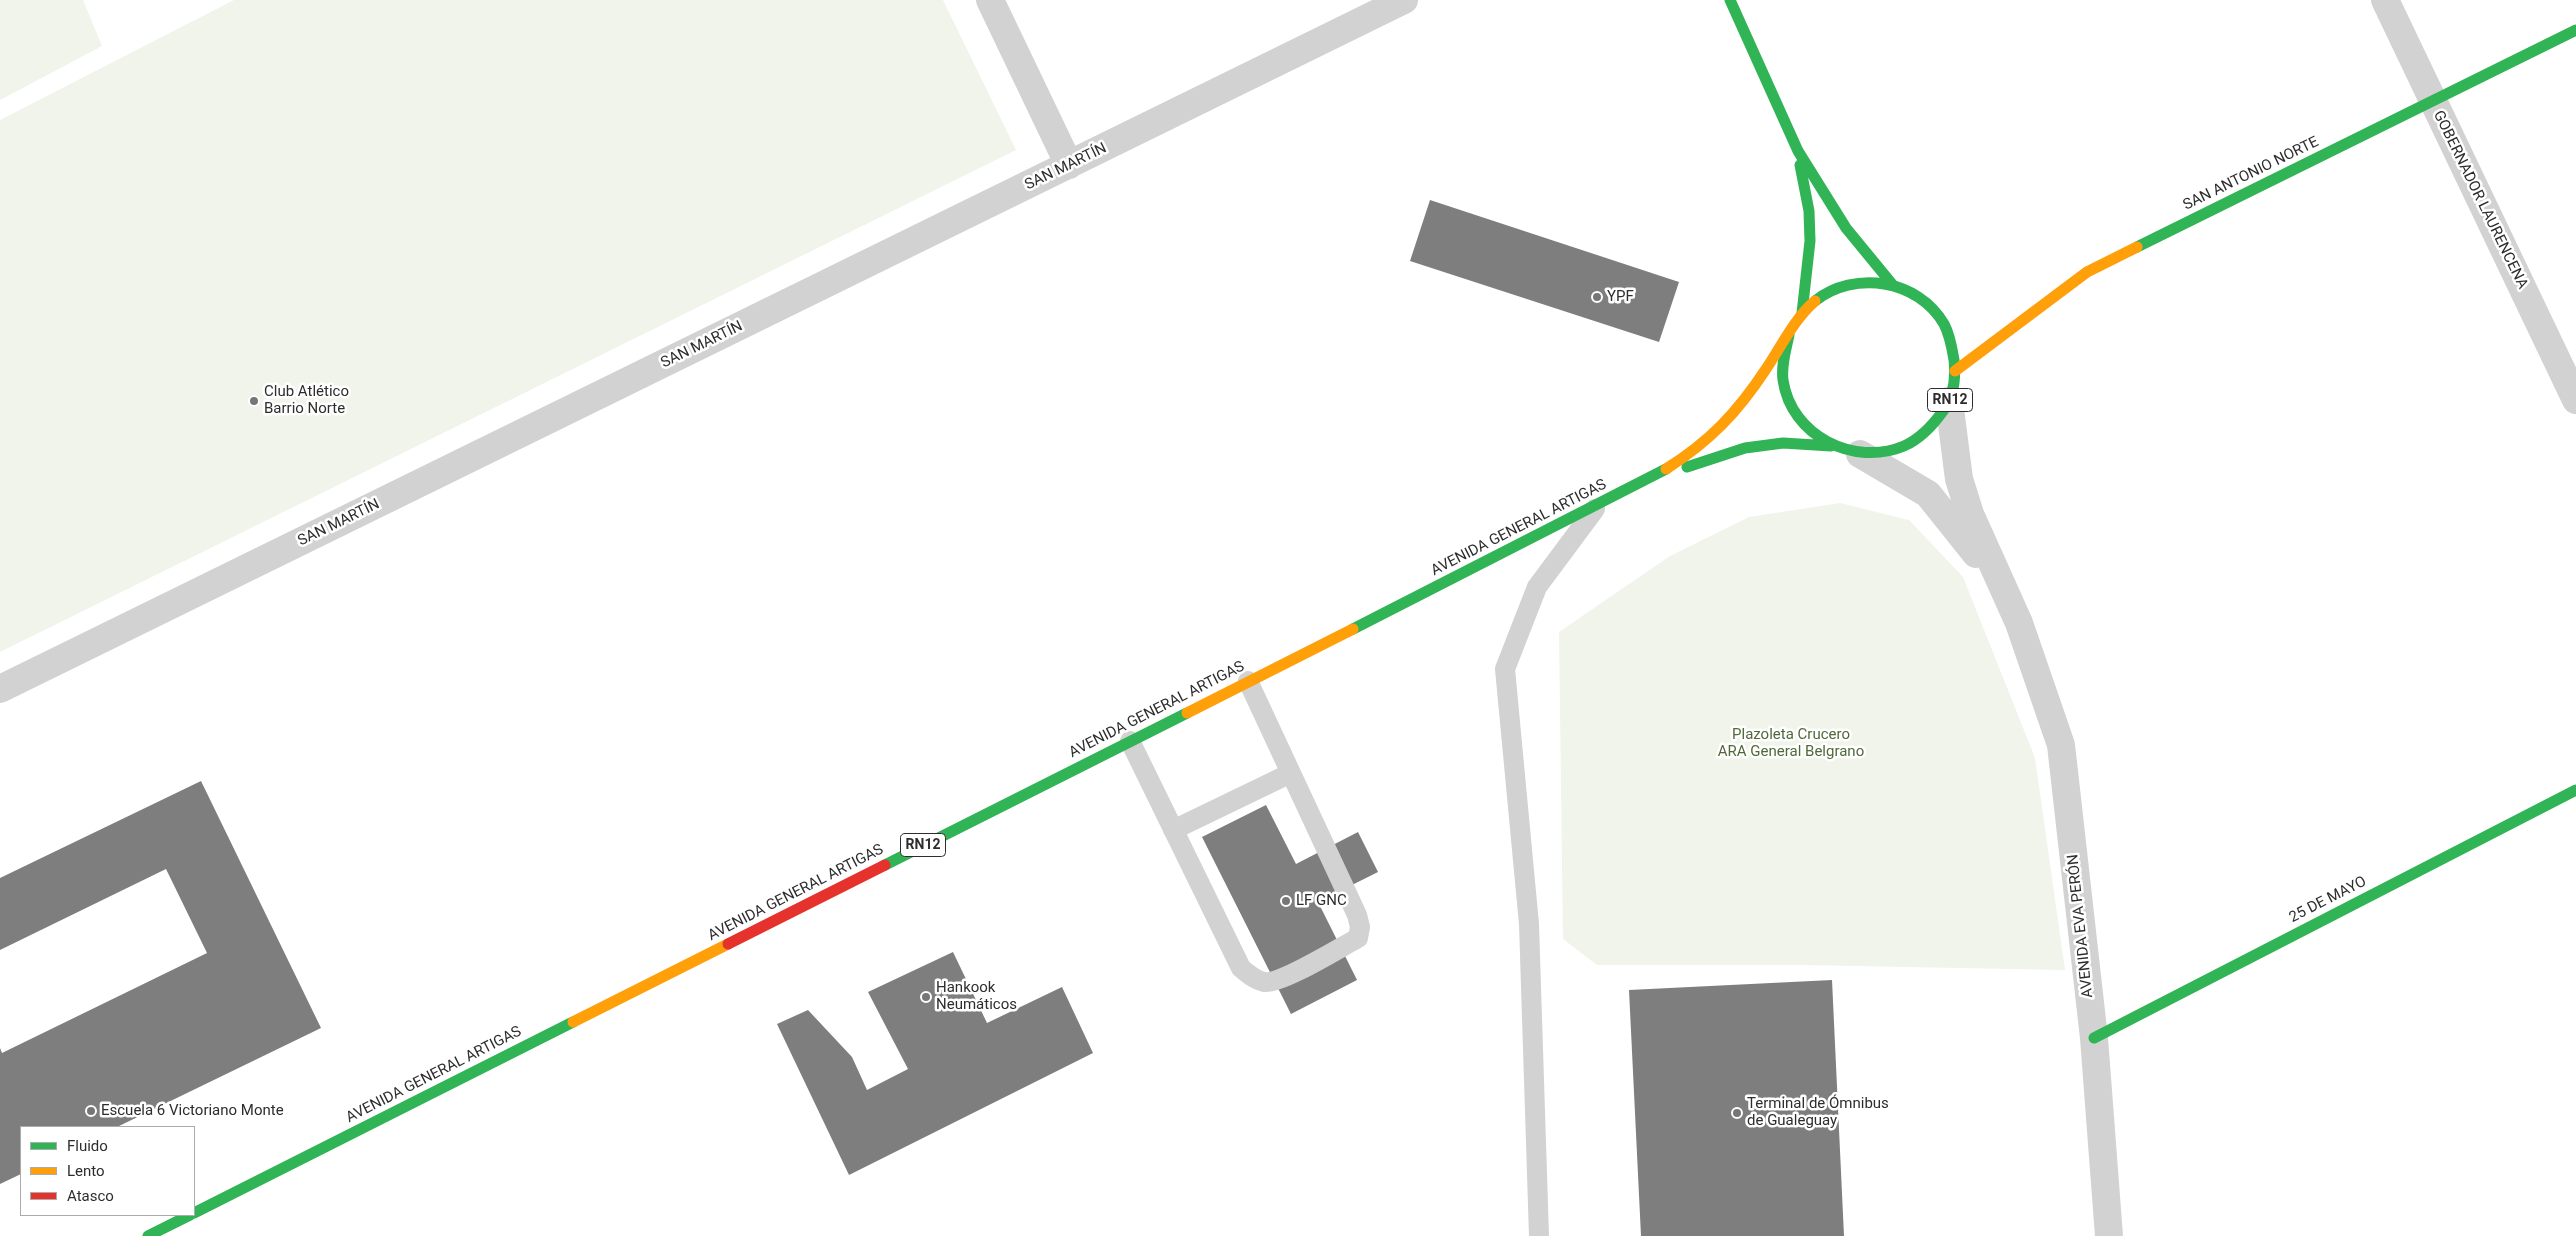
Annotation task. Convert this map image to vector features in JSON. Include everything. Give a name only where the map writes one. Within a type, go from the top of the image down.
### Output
[{"type":"main road","name":"RN12","points":[[1730,0],[1798,151],[1846,228],[1892,284]]},
{"type":"main road","name":"SAN ANTONIO NORTE","points":[[1955,371],[2087,272],[2576,30]]},
{"type":"main road","name":"RN12","points":[[1798,151],[1809,211],[1810,241],[1802,313]]},
{"type":"main road","name":"RN12","points":[[1868,281],[1892,284],[1918,296],[1939,316],[1952,343],[1955,371],[1950,401],[1935,424],[1914,442],[1888,453],[1860,454],[1831,446],[1810,431],[1794,411],[1784,387],[1783,361],[1789,336],[1802,313],[1820,296],[1843,285],[1868,281]]},
{"type":"main road","name":"AVENIDA GENERAL ARTIGAS","points":[[195,1212],[1653,478],[1709,442],[1733,415],[1789,336]]},
{"type":"main road","name":"AVENIDA GENERAL ARTIGAS","points":[[1653,478],[1745,448],[1783,443],[1831,446]]},
{"type":"main road","name":"25 DE MAYO","points":[[2094,1038],[2576,790]]},
{"type":"main road","points":[[148,1236],[188,1216]]},
{"type":"street","points":[[990,0],[1069,165]]},
{"type":"street","name":"SAN MARTÍN","points":[[0,689],[1404,0]]},
{"type":"street","name":"GOBERNADOR LAURENCENA","points":[[2385,0],[2576,400]]},
{"type":"street","name":"AVENIDA EVA PERÓN","points":[[1950,401],[1959,479],[1970,514],[2019,623],[2061,745],[2094,1038],[2108,1236]]},
{"type":"street","name":"AVENIDA EVA PERÓN","points":[[1860,454],[1928,494],[1969,543],[2019,623]]},
{"type":"lane","points":[[1539,1236],[1529,924],[1505,669],[1537,587],[1598,505]]},
{"type":"lane","points":[[1130,741],[1241,968],[1252,977],[1265,983],[1285,977],[1358,938],[1360,927],[1357,915],[1248,682]]},
{"type":"lane","points":[[1173,830],[1291,773]]},
{"type":"green space","points":[[0,0],[83,0],[102,46],[0,100]]},
{"type":"green space","name":"Club Atlético Barrio Norte","points":[[234,0],[943,0],[1016,150],[0,652],[0,120]]},
{"type":"green space","name":"Plazoleta Crucero ARA General Belgrano","points":[[1840,503],[1909,520],[1963,577],[2035,758],[2065,970],[1804,965],[1597,965],[1563,939],[1559,632],[1670,556],[1749,517]]},
{"type":"building","points":[[1430,200],[1679,282],[1659,342],[1410,261]]},
{"type":"building","points":[[201,781],[321,1028],[119,1126],[20,1126],[20,1174],[0,1184],[0,1048],[2,1053],[207,953],[166,869],[0,950],[0,878]]},
{"type":"building","points":[[1266,805],[1296,864],[1358,832],[1378,872],[1318,902],[1357,980],[1291,1014],[1202,837]]},
{"type":"building","points":[[953,952],[987,1023],[1062,987],[1093,1053],[849,1175],[777,1024],[808,1010],[852,1057],[867,1090],[908,1069],[868,992]]},
{"type":"building","name":"Terminal de Ómnibus de Gualeguay","points":[[1832,980],[1844,1236],[1641,1236],[1629,990]]},
{"type":"traffic: fast","points":[[1730,0],[1798,151],[1846,228],[1892,284]]},
{"type":"traffic: fast","points":[[2137,247],[2576,30]]},
{"type":"traffic: fast","points":[[1800,165],[1809,211],[1810,241],[1802,313]]},
{"type":"traffic: fast","points":[[1789,335],[1783,369],[1783,380],[1788,400],[1798,417],[1812,431],[1828,442],[1846,449],[1865,452],[1885,451],[1904,446],[1915,440],[1939,416],[1947,405],[1952,393],[1955,367],[1948,333],[1933,309],[1918,297],[1902,289],[1884,284],[1848,285],[1831,291],[1815,301]]},
{"type":"traffic: fast","points":[[1687,467],[1745,448],[1783,443],[1831,446]]},
{"type":"traffic: fast","points":[[1353,629],[1666,469]]},
{"type":"traffic: fast","points":[[885,865],[1187,713]]},
{"type":"traffic: fast","points":[[2094,1038],[2576,790]]},
{"type":"traffic: fast","points":[[195,1212],[573,1022]]},
{"type":"traffic: fast","points":[[148,1236],[188,1216]]},
{"type":"traffic: slow","points":[[1955,371],[2087,272],[2137,247]]},
{"type":"traffic: slow","points":[[1666,469],[1696,448],[1733,413],[1755,385],[1794,325],[1815,301]]},
{"type":"traffic: slow","points":[[1187,713],[1353,629]]},
{"type":"traffic: slow","points":[[573,1022],[728,944]]},
{"type":"traffic: jam","points":[[728,944],[885,865]]},
{"type":"place","name":"YPF","points":[[1597,297]]},
{"type":"place","name":"Club Atlético Barrio Norte","points":[[254,401]]},
{"type":"place","name":"LF GNC","points":[[1286,901]]},
{"type":"place","name":"Hankook Neumáticos","points":[[926,997]]},
{"type":"place","name":"Escuela 6 Victoriano Monte","points":[[91,1111]]},
{"type":"place","name":"Terminal de Ómnibus de Gualeguay","points":[[1737,1113]]}]
